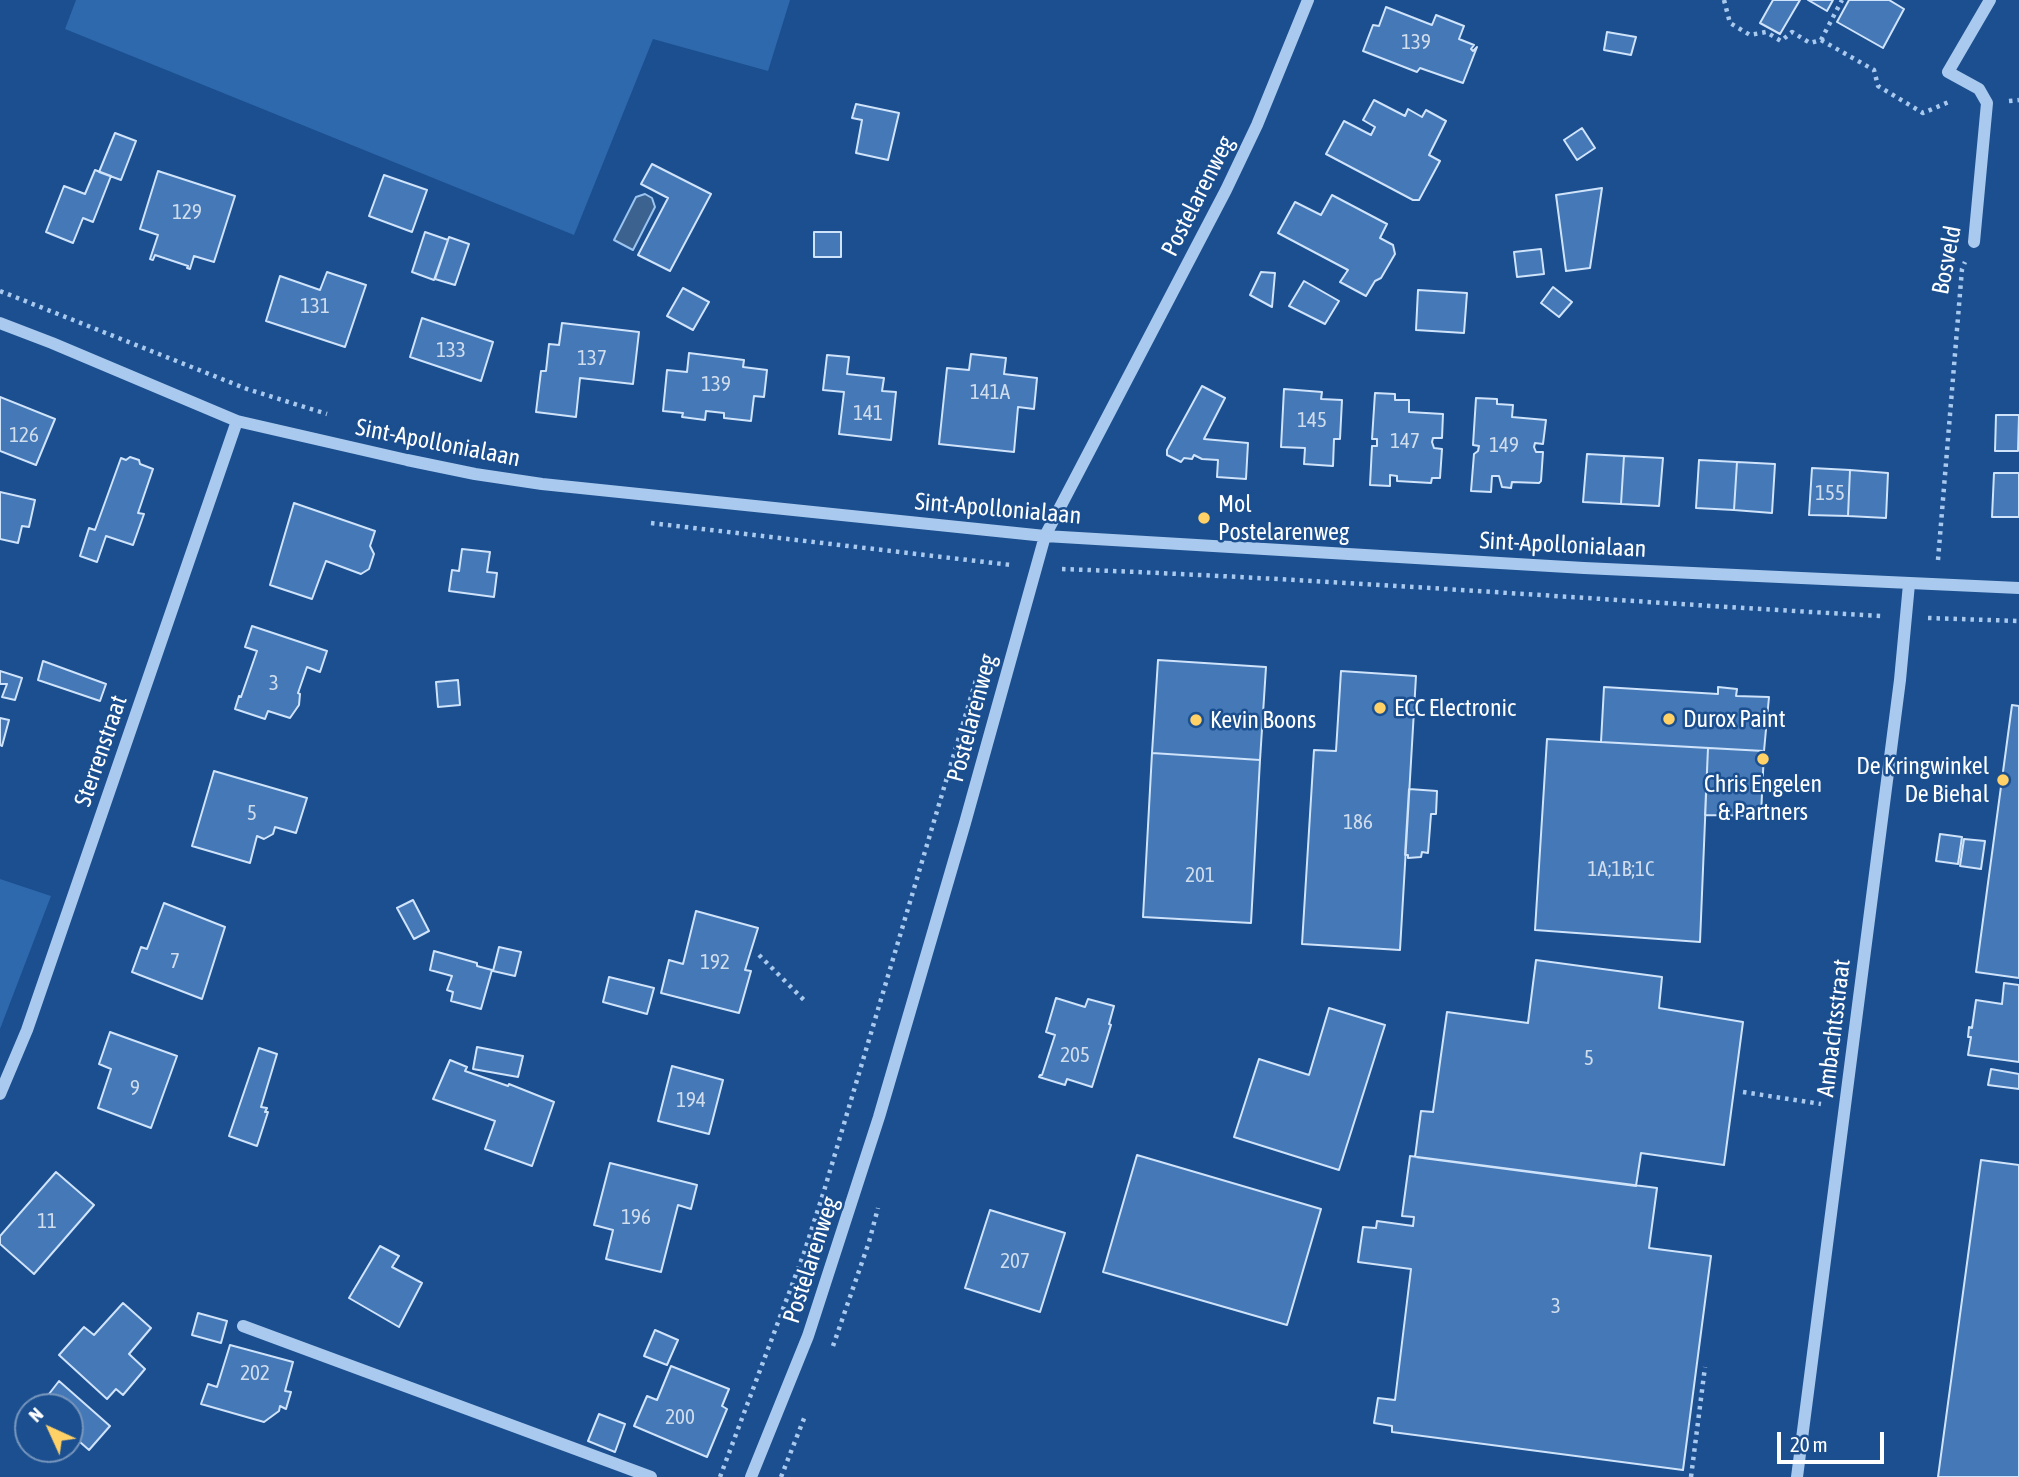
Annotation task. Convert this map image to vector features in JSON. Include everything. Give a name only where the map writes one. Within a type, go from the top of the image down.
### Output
[{"type":"street","name":"Postelarenweg","points":[[751,1477],[808,1336],[879,1117],[1045,536],[1226,190],[1257,125],[1308,0]]},
{"type":"street","points":[[1979,89],[1948,72],[1990,0]]},
{"type":"street","name":"Bosveld","points":[[1974,242],[1987,103],[1979,89]]},
{"type":"street","name":"Sint-Apollonialaan","points":[[0,323],[52,342],[237,421],[407,460],[542,484],[1045,536],[2019,588]]},
{"type":"street","name":"Sterrenstraat","points":[[0,1094],[27,1030],[237,421]]},
{"type":"street","name":"Ambachtsstraat","points":[[1797,1477],[1900,680],[1909,584]]},
{"type":"street","points":[[243,1326],[651,1477]]},
{"type":"path","points":[[1724,0],[1730,23],[1750,35],[1766,32],[1781,40],[1792,33],[1811,43],[1821,40],[1842,0]]},
{"type":"path","points":[[1821,40],[1874,70],[1878,86],[1923,113],[1979,89]]},
{"type":"path","name":"Bosveld","points":[[1925,560],[1938,560],[1962,269],[1974,242]]},
{"type":"path","points":[[0,291],[247,389],[336,416]]},
{"type":"path","points":[[720,1477],[816,1216],[855,1094],[978,674]]},
{"type":"path","points":[[759,955],[807,1003]]},
{"type":"path","points":[[1742,1092],[1845,1107]]},
{"type":"path","points":[[1691,1477],[1705,1367]]},
{"type":"shaded area","points":[[76,0],[790,0],[768,71],[653,39],[574,235],[65,29]]},
{"type":"shaded area","points":[[645,194],[652,198],[655,207],[633,250],[614,240],[636,197]]},
{"type":"shaded area","points":[[0,879],[51,896],[0,1029]]},
{"type":"building","points":[[1773,0],[1800,0],[1780,34],[1760,23]]},
{"type":"building","points":[[1808,0],[1833,0],[1827,11]]},
{"type":"building","points":[[1849,0],[1889,0],[1904,9],[1883,48],[1837,22]]},
{"type":"building","points":[[1386,7],[1432,25],[1436,15],[1464,26],[1459,39],[1474,45],[1471,49],[1473,51],[1477,47],[1463,83],[1420,68],[1417,72],[1363,51],[1373,25],[1379,26]]},
{"type":"building","points":[[1607,32],[1636,37],[1631,55],[1604,50]]},
{"type":"building","points":[[1374,100],[1405,116],[1408,109],[1422,117],[1426,110],[1446,121],[1429,155],[1440,161],[1419,200],[1413,200],[1326,154],[1344,121],[1371,135],[1375,127],[1363,120]]},
{"type":"building","points":[[856,104],[899,113],[888,160],[856,153],[862,120],[852,118]]},
{"type":"building","points":[[1582,128],[1595,148],[1577,160],[1564,140]]},
{"type":"building","points":[[115,133],[136,141],[121,180],[99,172]]},
{"type":"building","points":[[652,164],[711,194],[670,271],[638,255],[668,198],[641,184]]},
{"type":"building","points":[[95,170],[111,176],[93,222],[83,218],[73,243],[46,232],[64,186],[85,194]]},
{"type":"building","points":[[158,171],[235,196],[214,262],[194,256],[190,269],[155,255],[153,260],[150,259],[158,235],[140,229]]},
{"type":"building","points":[[384,175],[427,190],[412,232],[369,216]]},
{"type":"building","points":[[1602,188],[1590,268],[1566,271],[1556,195]]},
{"type":"building","points":[[1332,195],[1387,224],[1380,238],[1393,245],[1395,254],[1381,278],[1375,281],[1366,296],[1340,282],[1348,270],[1278,233],[1295,202],[1321,215]]},
{"type":"building","points":[[425,232],[448,240],[434,280],[412,272]]},
{"type":"building","points":[[814,232],[841,232],[841,257],[814,257]]},
{"type":"building","points":[[449,237],[469,244],[455,285],[435,279]]},
{"type":"building","points":[[1541,249],[1544,274],[1517,277],[1514,252]]},
{"type":"building","points":[[327,272],[366,285],[345,347],[266,321],[280,276],[320,290]]},
{"type":"building","points":[[1261,272],[1275,273],[1272,307],[1250,295]]},
{"type":"building","points":[[1304,281],[1339,301],[1325,324],[1289,306]]},
{"type":"building","points":[[1553,287],[1572,302],[1559,317],[1541,303]]},
{"type":"building","points":[[683,288],[709,302],[693,330],[667,316]]},
{"type":"building","points":[[1418,290],[1467,293],[1464,333],[1416,330]]},
{"type":"building","points":[[422,318],[493,342],[481,381],[410,357]]},
{"type":"building","points":[[562,323],[639,332],[633,384],[580,378],[576,417],[536,412],[541,371],[546,371],[549,344],[559,345]]},
{"type":"building","points":[[689,353],[744,360],[743,367],[767,370],[764,397],[754,396],[751,421],[724,418],[724,413],[706,411],[705,420],[682,417],[683,413],[663,411],[667,370],[687,372]]},
{"type":"building","points":[[971,354],[1006,358],[1004,374],[1037,378],[1034,409],[1018,407],[1014,452],[939,444],[947,368],[969,370]]},
{"type":"building","points":[[827,355],[849,357],[847,374],[884,378],[882,391],[896,392],[891,440],[839,434],[844,392],[823,390]]},
{"type":"building","points":[[1202,386],[1225,398],[1204,439],[1248,443],[1246,479],[1217,477],[1218,460],[1202,459],[1194,455],[1192,459],[1184,458],[1181,462],[1167,455],[1167,450]]},
{"type":"building","points":[[1284,389],[1322,392],[1321,399],[1342,400],[1340,439],[1334,439],[1333,466],[1304,464],[1305,448],[1281,447]]},
{"type":"building","points":[[1375,393],[1395,394],[1395,400],[1409,400],[1409,412],[1443,414],[1442,438],[1433,438],[1432,442],[1434,448],[1442,449],[1440,478],[1432,478],[1431,483],[1397,481],[1397,476],[1390,475],[1390,486],[1370,485],[1372,446],[1377,446],[1377,439],[1372,439]]},
{"type":"building","points":[[0,397],[55,419],[36,465],[0,451]]},
{"type":"building","points":[[1476,398],[1497,399],[1497,404],[1513,405],[1512,417],[1546,420],[1543,444],[1535,443],[1534,447],[1536,452],[1543,452],[1539,483],[1512,482],[1511,488],[1502,487],[1499,476],[1492,476],[1491,492],[1471,491],[1474,454],[1479,446],[1473,445]]},
{"type":"building","points":[[1996,415],[2019,415],[2018,451],[1995,451]]},
{"type":"building","points":[[1587,454],[1624,456],[1621,504],[1583,502]]},
{"type":"building","points":[[1624,456],[1663,458],[1659,506],[1621,504]]},
{"type":"building","points":[[130,457],[153,469],[138,513],[144,514],[133,545],[106,536],[97,562],[80,556],[89,528],[95,530],[121,458],[126,460]]},
{"type":"building","points":[[1699,460],[1737,462],[1734,510],[1696,508]]},
{"type":"building","points":[[1737,462],[1775,464],[1772,513],[1734,510]]},
{"type":"building","points":[[1812,468],[1850,470],[1848,516],[1809,515]]},
{"type":"building","points":[[1850,470],[1888,473],[1886,518],[1848,516]]},
{"type":"building","points":[[1994,473],[2019,473],[2019,517],[1992,517]]},
{"type":"building","points":[[0,492],[35,500],[29,527],[22,526],[18,543],[0,539]]},
{"type":"building","points":[[294,503],[375,531],[370,546],[374,554],[369,569],[361,574],[326,561],[312,599],[270,585]]},
{"type":"building","points":[[462,549],[490,552],[487,572],[497,573],[494,597],[449,591],[452,570],[459,571]]},
{"type":"building","points":[[252,626],[327,651],[320,672],[307,667],[298,693],[299,705],[290,718],[268,711],[265,719],[235,709],[257,651],[245,647]]},
{"type":"building","points":[[1158,660],[1266,667],[1260,760],[1152,753]]},
{"type":"building","points":[[43,661],[106,684],[100,701],[38,680]]},
{"type":"building","points":[[0,671],[22,678],[15,700],[2,697],[7,684],[0,684]]},
{"type":"building","points":[[1341,671],[1416,676],[1400,950],[1302,944],[1314,750],[1336,751]]},
{"type":"building","points":[[458,680],[460,705],[438,707],[436,682]]},
{"type":"building","points":[[1604,687],[1718,694],[1718,687],[1737,689],[1736,696],[1769,697],[1764,751],[1601,742]]},
{"type":"building","points":[[2012,705],[2019,706],[2019,978],[1976,972]]},
{"type":"building","points":[[0,718],[9,720],[2,746],[0,745]]},
{"type":"building","points":[[1547,739],[1708,748],[1700,942],[1535,930]]},
{"type":"building","points":[[1708,748],[1764,751],[1761,816],[1705,815]]},
{"type":"building","points":[[1152,753],[1260,760],[1251,923],[1143,917]]},
{"type":"building","points":[[214,771],[307,798],[296,833],[275,827],[273,834],[264,839],[257,836],[250,863],[192,846]]},
{"type":"building","points":[[1409,789],[1437,791],[1436,814],[1431,814],[1428,853],[1422,852],[1421,857],[1408,858],[1408,855],[1405,855]]},
{"type":"building","points":[[1940,834],[1962,837],[1958,864],[1936,861]]},
{"type":"building","points":[[1964,839],[1985,841],[1981,869],[1960,866]]},
{"type":"building","points":[[413,900],[429,931],[414,939],[397,908]]},
{"type":"building","points":[[164,903],[225,927],[202,999],[132,972],[141,947],[147,949]]},
{"type":"building","points":[[696,911],[758,928],[745,970],[751,971],[739,1013],[661,993],[669,960],[683,964]]},
{"type":"building","points":[[499,947],[521,952],[515,976],[493,971]]},
{"type":"building","points":[[434,951],[492,970],[481,1009],[451,1001],[453,992],[447,990],[452,976],[430,970]]},
{"type":"building","points":[[1536,960],[1662,977],[1659,1008],[1743,1022],[1724,1165],[1641,1153],[1636,1186],[1415,1157],[1421,1111],[1433,1112],[1447,1012],[1528,1023]]},
{"type":"building","points":[[609,977],[654,988],[647,1014],[603,1002]]},
{"type":"building","points":[[2004,983],[2019,985],[2019,1062],[1968,1055],[1971,1037],[1968,1037],[1969,1027],[1972,1028],[1976,1000],[2002,1004]]},
{"type":"building","points":[[1056,998],[1085,1007],[1088,999],[1114,1006],[1092,1087],[1067,1079],[1065,1085],[1039,1077],[1055,1035],[1046,1032]]},
{"type":"building","points":[[1329,1008],[1385,1025],[1339,1170],[1234,1137],[1259,1059],[1309,1075]]},
{"type":"building","points":[[110,1032],[177,1056],[151,1128],[98,1108],[111,1069],[99,1064]]},
{"type":"building","points":[[477,1047],[523,1056],[518,1077],[473,1069]]},
{"type":"building","points":[[259,1048],[277,1054],[261,1107],[267,1108],[265,1112],[268,1112],[257,1146],[229,1136]]},
{"type":"building","points":[[450,1060],[467,1067],[465,1071],[508,1086],[509,1084],[554,1102],[532,1166],[485,1149],[495,1121],[433,1099]]},
{"type":"building","points":[[672,1066],[723,1080],[709,1134],[658,1121]]},
{"type":"building","points":[[1991,1069],[2019,1074],[2019,1089],[1988,1085]]},
{"type":"building","points":[[1137,1155],[1321,1209],[1287,1325],[1103,1272]]},
{"type":"building","points":[[1410,1156],[1657,1188],[1649,1248],[1711,1256],[1683,1470],[1392,1432],[1392,1426],[1374,1423],[1378,1398],[1395,1400],[1411,1269],[1358,1262],[1363,1227],[1376,1228],[1377,1221],[1413,1226],[1414,1217],[1402,1216]]},
{"type":"building","points":[[1981,1160],[2019,1165],[2019,1477],[1938,1477]]},
{"type":"building","points":[[610,1163],[697,1185],[691,1209],[678,1205],[661,1272],[606,1259],[613,1230],[594,1225]]},
{"type":"building","points":[[56,1172],[94,1205],[34,1274],[0,1244],[0,1236]]},
{"type":"building","points":[[990,1210],[1065,1233],[1040,1312],[965,1288]]},
{"type":"building","points":[[380,1246],[399,1256],[392,1267],[422,1283],[399,1327],[349,1298]]},
{"type":"building","points":[[123,1303],[151,1328],[129,1354],[145,1369],[123,1395],[116,1389],[107,1399],[59,1355],[84,1327],[94,1335]]},
{"type":"building","points":[[198,1313],[227,1321],[221,1343],[192,1335]]},
{"type":"building","points":[[655,1330],[678,1340],[667,1365],[644,1356]]},
{"type":"building","points":[[230,1345],[293,1362],[285,1391],[291,1392],[286,1409],[280,1406],[279,1411],[264,1422],[201,1404],[208,1384],[217,1387]]},
{"type":"building","points":[[671,1366],[729,1389],[722,1406],[727,1409],[707,1457],[634,1426],[647,1396],[657,1400]]},
{"type":"building","points":[[59,1381],[73,1393],[50,1393]]},
{"type":"building","points":[[84,1403],[110,1426],[89,1450],[84,1446]]},
{"type":"building","points":[[599,1414],[625,1424],[615,1452],[588,1441]]},
{"type":"place","name":"Mol Postelarenweg","points":[[1204,518]]},
{"type":"place","name":"ECC Electronic","points":[[1380,708]]},
{"type":"place","name":"Durox Paint","points":[[1669,719]]},
{"type":"place","name":"Kevin Boons","points":[[1196,720]]},
{"type":"place","name":"Chris Engelen & Partners","points":[[1763,759]]},
{"type":"place","name":"De Kringwinkel De Biehal","points":[[2003,780]]}]
